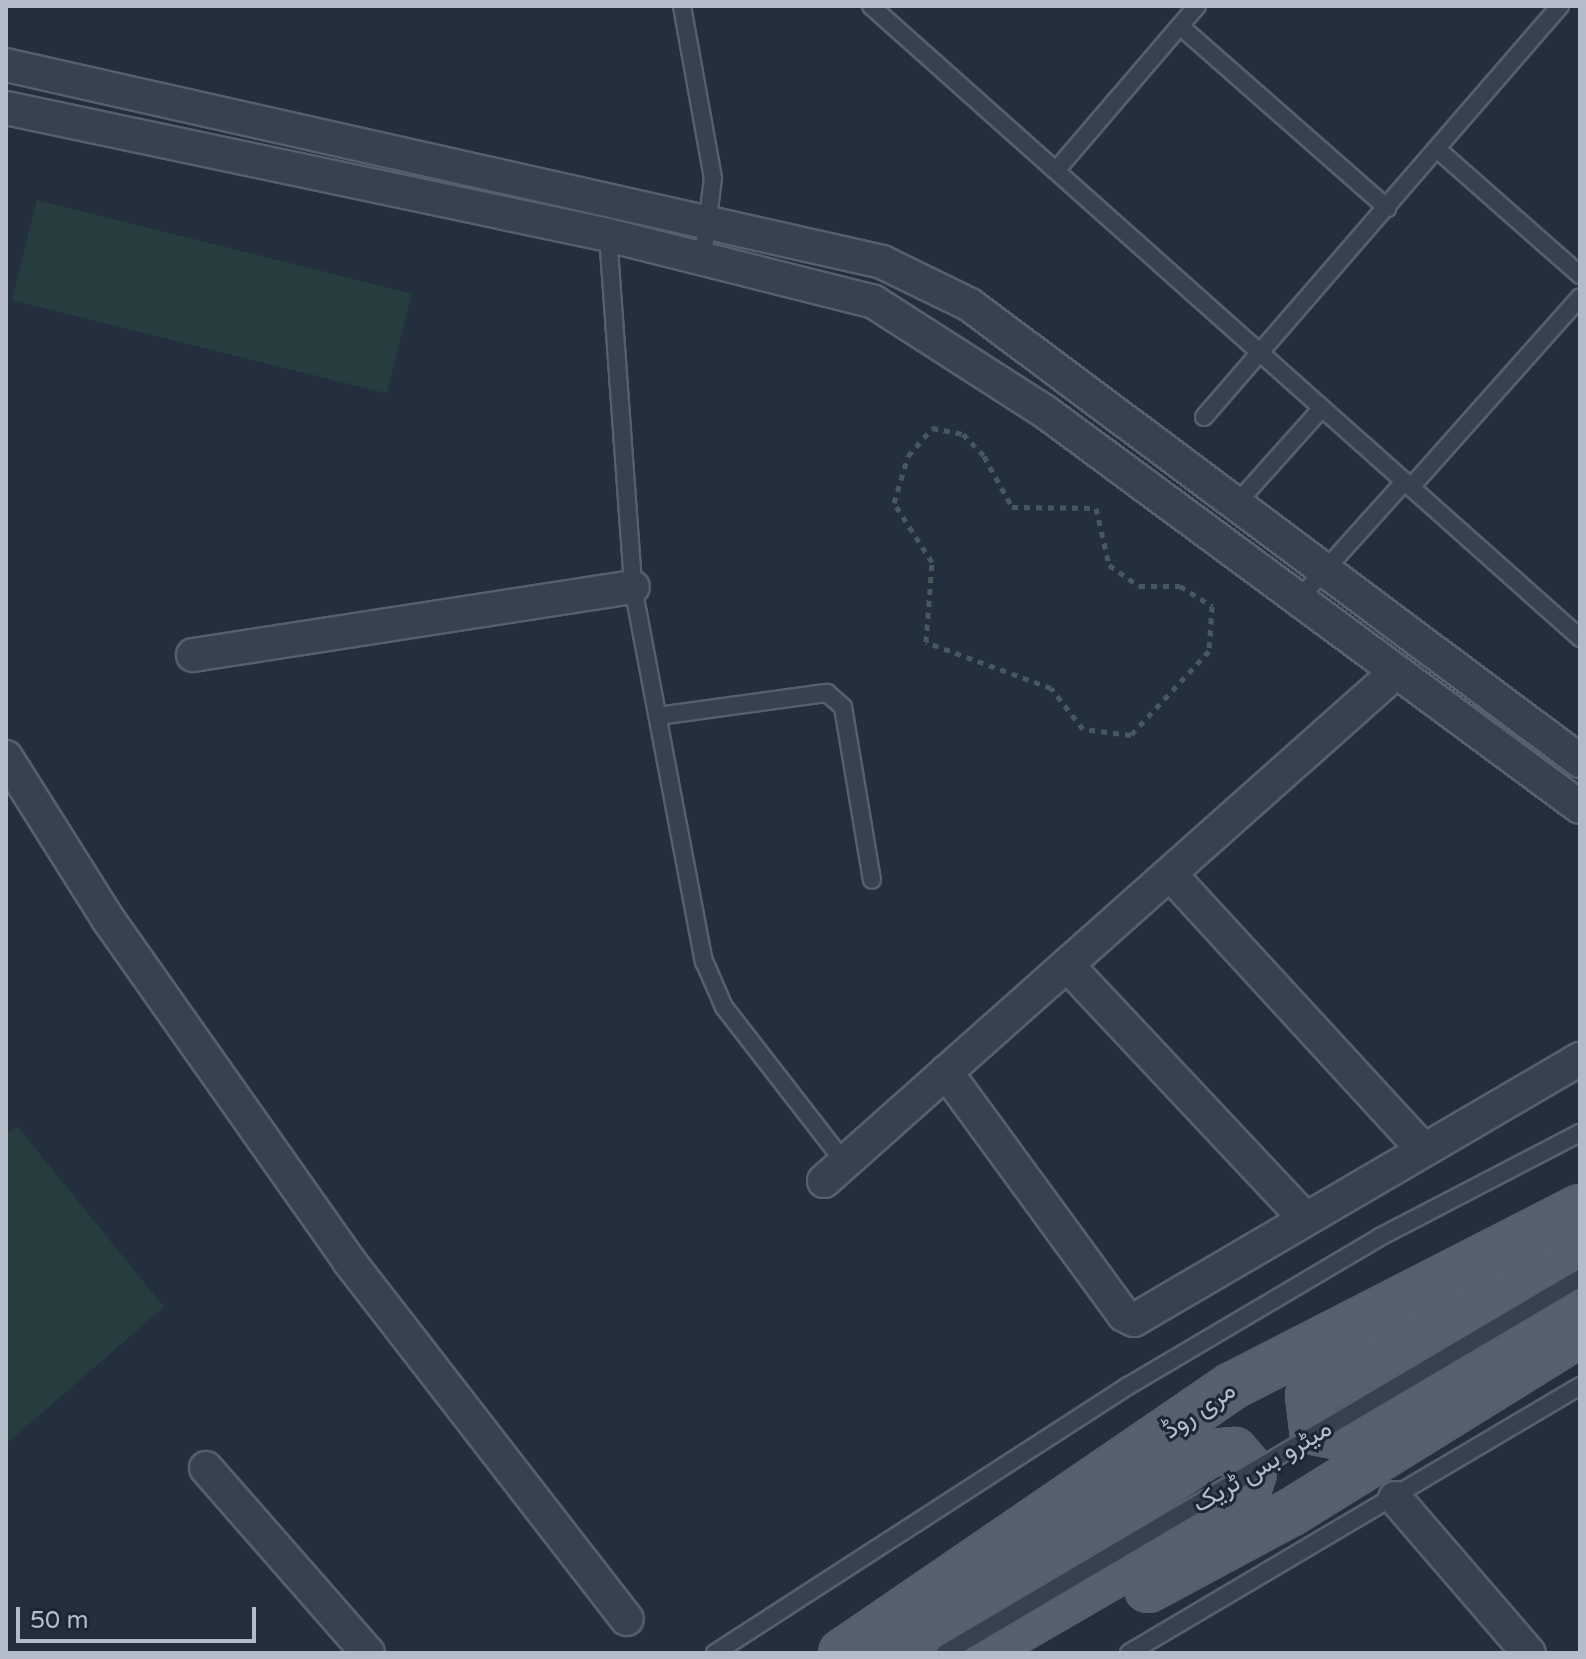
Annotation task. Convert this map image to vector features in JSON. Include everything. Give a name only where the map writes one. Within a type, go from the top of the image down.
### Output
[{"type":"main road","name":"مری روڈ","points":[[842,1653],[1232,1386],[1580,1208]]},
{"type":"main road","points":[[1580,1246],[1309,1396],[1313,1431],[1344,1437],[1405,1411],[1580,1294]]},
{"type":"main road","points":[[1028,1653],[1290,1513],[1580,1333]]},
{"type":"main road","points":[[894,1653],[957,1620],[1209,1453],[1234,1451],[1253,1473],[1245,1498],[978,1653]]},
{"type":"street","points":[[6,65],[709,219],[882,262],[970,305],[1580,761]]},
{"type":"street","points":[[6,108],[703,256],[874,302],[905,317],[1044,411],[1297,601],[1580,807]]},
{"type":"street","points":[[193,655],[633,587]]},
{"type":"street","points":[[834,1172],[1395,673]]},
{"type":"street","points":[[6,757],[108,919],[349,1261],[627,1619]]},
{"type":"street","points":[[1170,874],[1421,1147]]},
{"type":"street","points":[[1067,965],[1303,1216]]},
{"type":"street","points":[[946,1072],[1134,1320],[1303,1216],[1580,1059]]},
{"type":"street","points":[[206,1468],[368,1653]]},
{"type":"street","points":[[1395,1498],[1529,1653]]},
{"type":"lane","points":[[682,6],[709,137],[709,219],[703,256]]},
{"type":"lane","points":[[871,6],[1059,167],[1261,354],[1580,638]]},
{"type":"lane","points":[[1059,167],[1197,6]]},
{"type":"lane","points":[[1204,417],[1387,208],[1556,7]]},
{"type":"lane","points":[[1180,26],[1387,208]]},
{"type":"lane","points":[[1437,149],[1580,275]]},
{"type":"lane","points":[[608,235],[633,587],[704,961],[724,1007],[834,1172]]},
{"type":"lane","points":[[1297,601],[1580,297]]},
{"type":"lane","points":[[1237,503],[1322,408]]},
{"type":"lane","points":[[658,716],[827,693],[843,707],[872,880]]},
{"type":"lane","points":[[715,1653],[878,1553],[1128,1386],[1380,1237],[1580,1133]]},
{"type":"lane","name":"میٹرو بس ٹریک","points":[[945,1653],[1580,1278]]},
{"type":"lane","points":[[1129,1653],[1580,1386]]},
{"type":"path","points":[[932,428],[963,434],[984,456],[1012,507],[1096,508],[1109,565],[1139,586],[1180,586],[1212,606],[1209,651],[1131,735],[1083,729],[1051,688],[926,642],[932,562],[894,503],[908,456],[932,428]]},
{"type":"green space","points":[[37,200],[412,293],[387,393],[12,300]]},
{"type":"green space","points":[[17,1126],[164,1307],[6,1444],[6,1135]]}]
